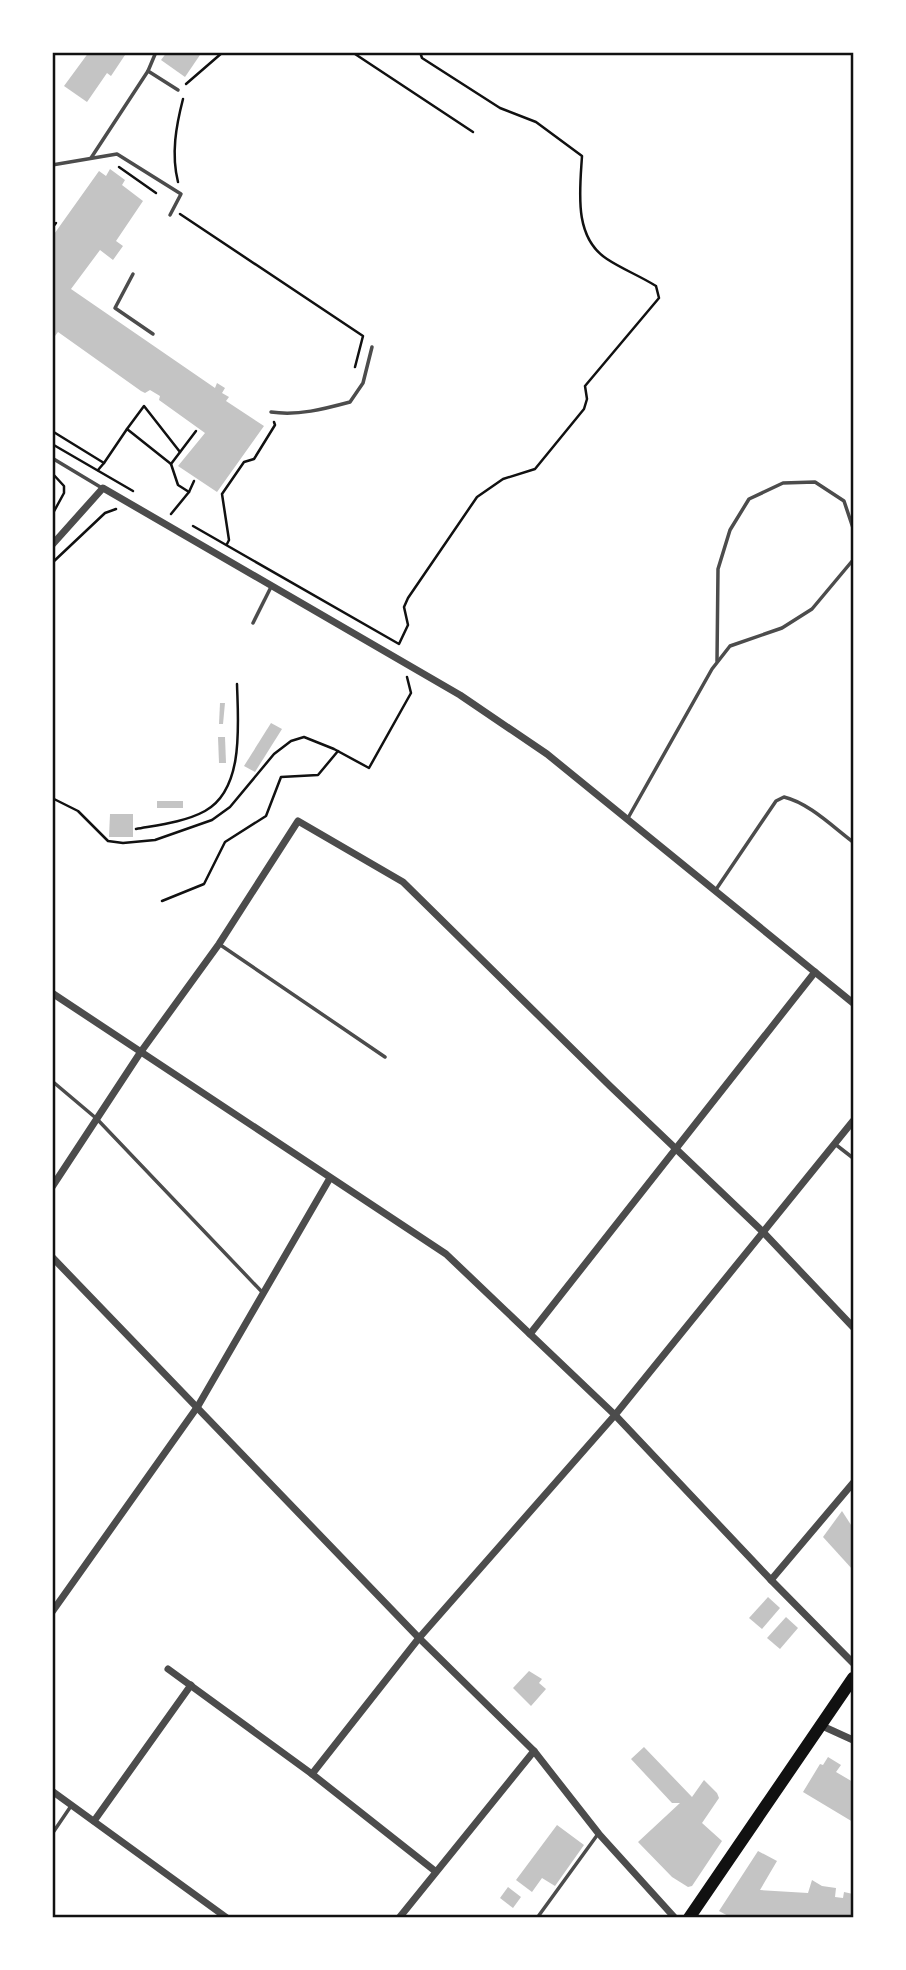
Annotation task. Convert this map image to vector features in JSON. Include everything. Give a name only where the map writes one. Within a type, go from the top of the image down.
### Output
[{"type":"main road","points":[[689,1917],[853,1678]]},
{"type":"street","points":[[52,545],[103,488],[460,695],[547,754],[853,1003]]},
{"type":"street","points":[[52,1187],[141,1053],[219,944],[298,821],[403,882],[763,1232],[853,1327]]},
{"type":"street","points":[[530,1334],[815,972]]},
{"type":"street","points":[[52,993],[446,1254],[615,1415],[853,1663]]},
{"type":"street","points":[[312,1773],[419,1638],[615,1415],[853,1121]]},
{"type":"street","points":[[52,1612],[198,1406],[330,1178]]},
{"type":"street","points":[[52,1257],[419,1638],[534,1751],[598,1834],[674,1917]]},
{"type":"street","points":[[771,1580],[853,1482]]},
{"type":"street","points":[[168,1669],[312,1773],[435,1871]]},
{"type":"street","points":[[94,1821],[191,1685]]},
{"type":"street","points":[[820,1725],[853,1740]]},
{"type":"street","points":[[400,1917],[534,1751]]},
{"type":"street","points":[[52,1791],[227,1917]]},
{"type":"lane","points":[[91,158],[148,71],[156,52]]},
{"type":"lane","points":[[148,71],[178,90]]},
{"type":"lane","points":[[52,166],[117,153],[181,194],[170,215]]},
{"type":"lane","points":[[133,274],[116,308],[153,334]]},
{"type":"lane","points":[[271,412],[286,415],[350,402],[363,383],[372,347]]},
{"type":"lane","points":[[52,458],[103,488]]},
{"type":"lane","points":[[717,663],[718,569],[730,530],[748,499],[783,483],[815,482],[844,501],[853,528]]},
{"type":"lane","points":[[627,820],[717,663],[730,646],[782,628],[812,609],[853,561]]},
{"type":"lane","points":[[253,623],[272,585]]},
{"type":"lane","points":[[715,891],[776,802],[784,797],[823,818],[853,842]]},
{"type":"lane","points":[[219,944],[385,1057]]},
{"type":"lane","points":[[52,1081],[97,1119],[263,1293]]},
{"type":"lane","points":[[835,1144],[853,1158]]},
{"type":"lane","points":[[52,1834],[72,1805]]},
{"type":"lane","points":[[537,1917],[598,1834]]},
{"type":"path","points":[[223,52],[178,90],[183,98],[176,126],[174,153],[181,194],[178,213],[363,336],[355,367]]},
{"type":"path","points":[[352,52],[473,132]]},
{"type":"path","points":[[193,526],[399,644],[408,625],[404,607],[408,598],[477,497],[503,479],[535,469],[584,409],[587,399],[586,386],[659,298],[656,285],[605,258],[593,246],[579,213],[582,156],[536,122],[500,108],[457,81],[422,58],[420,52]]},
{"type":"path","points":[[113,164],[156,193]]},
{"type":"path","points":[[52,228],[56,223]]},
{"type":"path","points":[[98,470],[144,406],[180,452]]},
{"type":"path","points":[[227,544],[229,540],[222,494],[244,462],[254,458],[275,425],[271,412]]},
{"type":"path","points":[[127,429],[171,464],[178,485],[189,492]]},
{"type":"path","points":[[52,431],[104,463]]},
{"type":"path","points":[[171,464],[196,431]]},
{"type":"path","points":[[52,444],[141,496]]},
{"type":"path","points":[[52,473],[64,486],[64,494],[52,515]]},
{"type":"path","points":[[171,513],[189,492],[194,481]]},
{"type":"path","points":[[52,563],[105,513],[121,510]]},
{"type":"path","points":[[136,829],[166,824],[205,811],[223,796],[239,738],[237,684]]},
{"type":"path","points":[[52,798],[78,811],[108,841],[123,843],[155,840],[212,820],[230,807],[274,754],[291,741],[304,737],[369,768],[409,695]]},
{"type":"path","points":[[162,901],[204,884],[225,842],[266,816],[281,777],[318,775],[338,751]]},
{"type":"building","points":[[89,52],[127,52],[111,76],[107,73],[87,102],[64,86]]},
{"type":"building","points":[[167,52],[202,52],[185,77],[161,60]]},
{"type":"building","points":[[110,169],[125,180],[122,185],[143,201],[116,241],[123,246],[113,260],[100,250],[71,289],[215,388],[217,383],[225,388],[222,393],[229,397],[226,401],[264,426],[217,492],[178,466],[205,433],[159,400],[160,396],[150,390],[145,393],[141,391],[58,332],[52,340],[52,237],[99,171],[106,176]]},
{"type":"building","points":[[220,703],[225,703],[223,724],[219,724]]},
{"type":"building","points":[[271,723],[282,729],[255,772],[244,766]]},
{"type":"building","points":[[218,737],[225,737],[226,763],[219,763]]},
{"type":"building","points":[[157,801],[183,801],[183,808],[157,808]]},
{"type":"building","points":[[110,814],[133,814],[133,837],[109,837]]},
{"type":"building","points":[[842,1511],[853,1528],[853,1570],[823,1537]]},
{"type":"building","points":[[768,1597],[780,1608],[762,1629],[749,1618]]},
{"type":"building","points":[[786,1617],[798,1628],[780,1649],[767,1638]]},
{"type":"building","points":[[529,1671],[542,1679],[539,1683],[546,1689],[531,1706],[513,1688]]},
{"type":"building","points":[[644,1747],[692,1797],[704,1780],[719,1798],[702,1823],[722,1841],[692,1886],[688,1887],[672,1877],[638,1842],[680,1803],[672,1803],[631,1759]]},
{"type":"building","points":[[828,1757],[841,1765],[836,1772],[853,1782],[853,1822],[803,1792],[820,1764],[823,1765]]},
{"type":"building","points":[[557,1825],[584,1845],[555,1886],[542,1878],[532,1892],[516,1880]]},
{"type":"building","points":[[758,1851],[777,1861],[760,1890],[808,1893],[812,1880],[822,1886],[836,1888],[835,1897],[843,1898],[844,1892],[853,1894],[853,1918],[732,1918],[719,1911]]},
{"type":"building","points":[[508,1887],[521,1897],[513,1908],[500,1898]]}]
